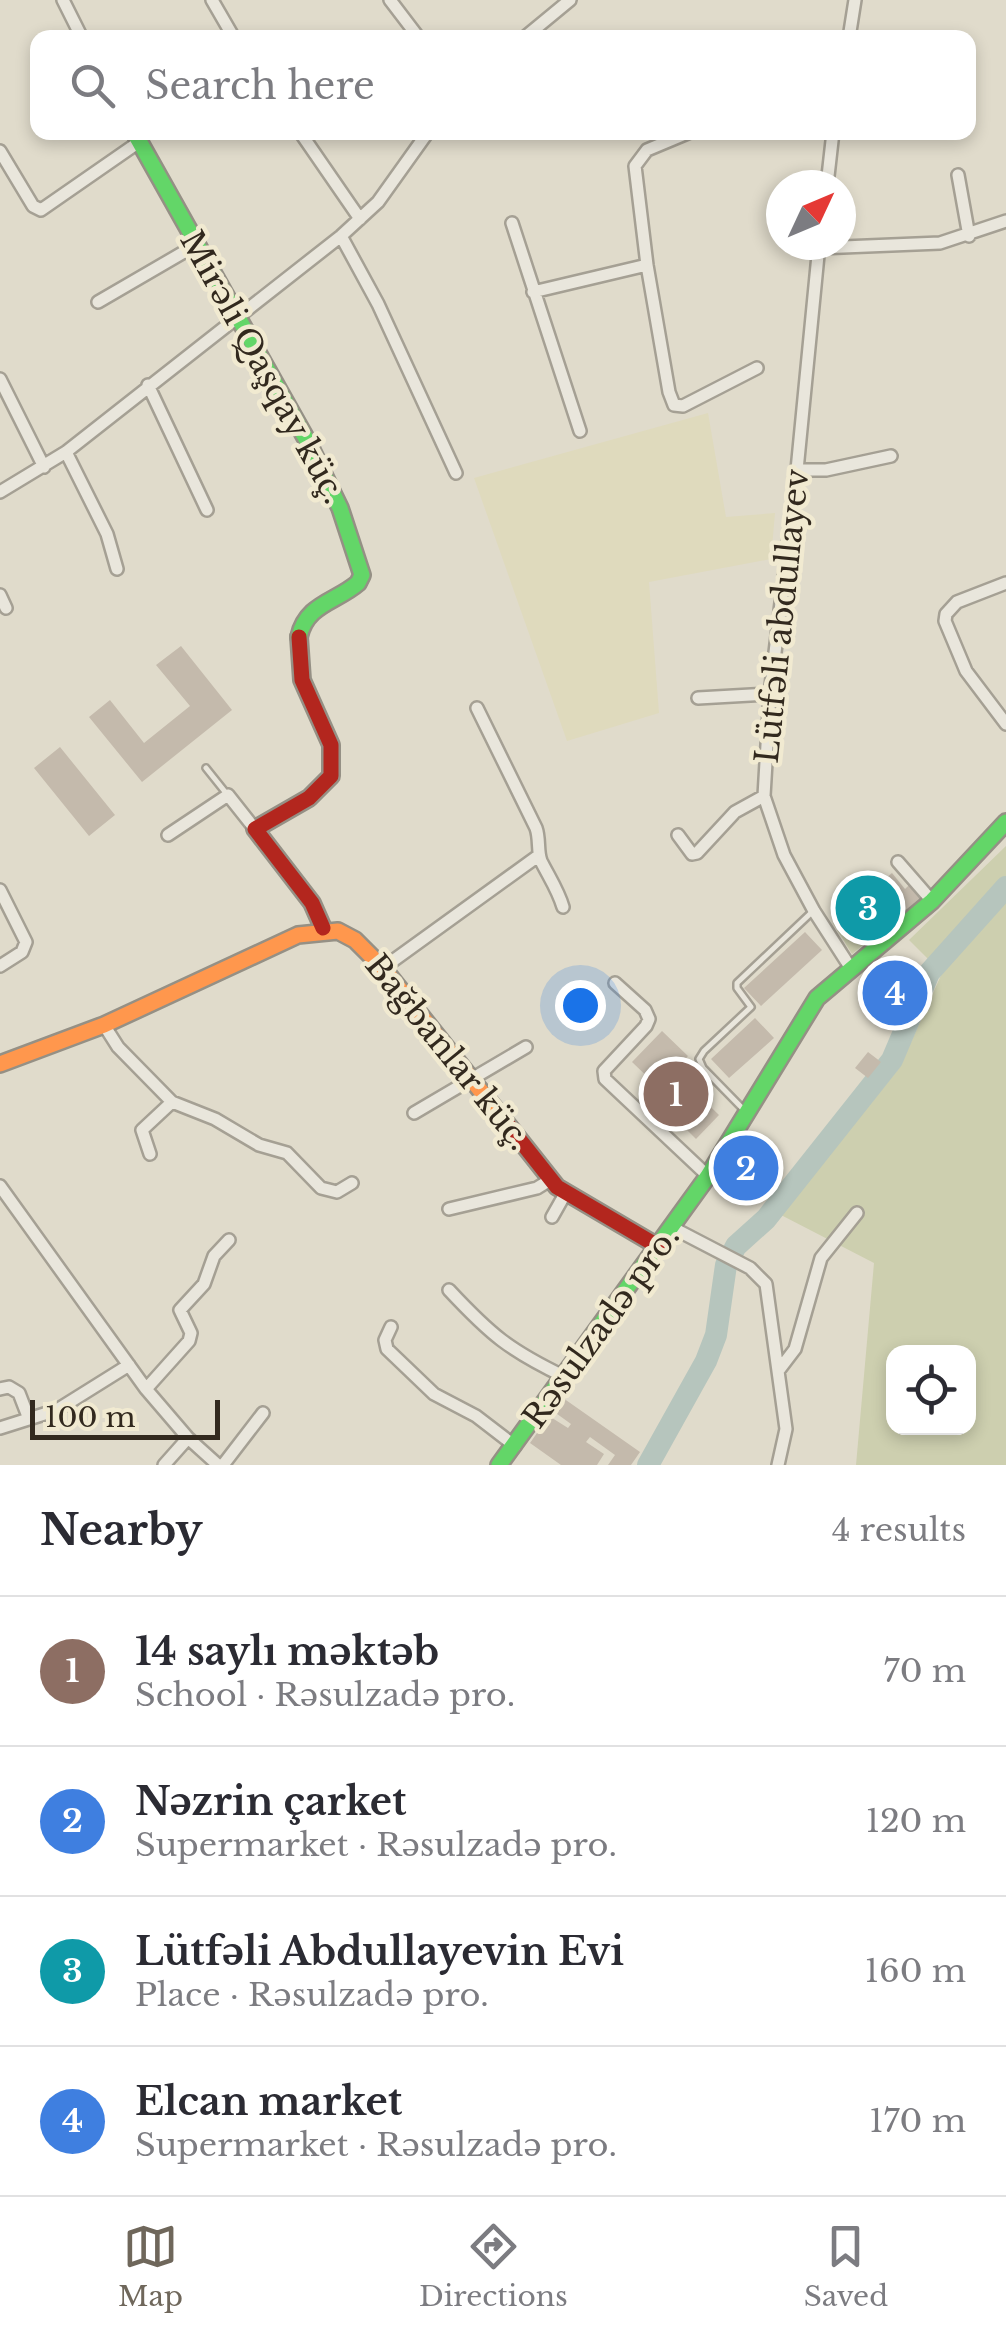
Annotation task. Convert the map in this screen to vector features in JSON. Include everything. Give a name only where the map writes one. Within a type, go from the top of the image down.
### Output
[{"type":"street","points":[[62,0],[78,30]]},
{"type":"street","points":[[212,0],[229,30]]},
{"type":"street","points":[[390,0],[413,30]]},
{"type":"street","points":[[534,30],[570,0]]},
{"type":"street","points":[[850,30],[855,0]]},
{"type":"street","points":[[0,150],[32,206],[41,210],[133,140]]},
{"type":"street","name":"Mirəli Qaşqay küç.","points":[[139,140],[320,461],[352,531],[362,575],[356,586],[316,606],[305,616],[299,631],[305,692],[326,731],[332,776],[323,787],[255,829]]},
{"type":"street","points":[[306,140],[360,219]]},
{"type":"street","points":[[0,492],[66,452],[341,236],[390,188],[423,140]]},
{"type":"street","points":[[671,140],[647,150],[634,166],[647,265],[674,405],[683,406],[756,368]]},
{"type":"street","points":[[829,170],[833,140]]},
{"type":"street","points":[[958,175],[968,236]]},
{"type":"street","points":[[856,247],[908,247],[968,236],[1006,221]]},
{"type":"street","points":[[512,223],[580,431]]},
{"type":"street","points":[[341,236],[378,304],[456,473]]},
{"type":"street","points":[[98,302],[196,245]]},
{"type":"street","name":"Lütfəli abdullayev","points":[[818,260],[798,470],[770,694],[764,796],[784,855],[850,967]]},
{"type":"street","points":[[534,292],[647,265]]},
{"type":"street","points":[[0,378],[44,468]]},
{"type":"street","points":[[148,385],[207,510]]},
{"type":"street","points":[[66,452],[108,534],[116,569]]},
{"type":"street","points":[[798,470],[826,470],[891,456]]},
{"type":"street","points":[[1006,584],[956,602],[946,621],[966,671],[1006,724]]},
{"type":"street","points":[[0,595],[6,608]]},
{"type":"street","points":[[698,698],[770,694]]},
{"type":"street","points":[[478,708],[536,828],[540,840],[538,856],[556,886],[563,908]]},
{"type":"street","points":[[0,1064],[104,1024],[298,935],[323,928],[312,904],[228,796],[168,835]]},
{"type":"street","points":[[678,835],[687,849],[697,853],[735,812],[764,796]]},
{"type":"street","name":"Rəsulzadə pro.","points":[[499,1465],[673,1228],[748,1114],[817,998],[932,901],[1006,822]]},
{"type":"street","points":[[383,968],[538,856]]},
{"type":"street","points":[[898,862],[932,901]]},
{"type":"street","points":[[0,890],[26,942],[22,952],[0,966]]},
{"type":"street","name":"Bağbanlar küç.","points":[[323,928],[340,930],[355,938],[383,968],[550,1180],[565,1194],[659,1247]]},
{"type":"street","points":[[615,983],[645,1010],[649,1019],[604,1071],[605,1079],[708,1176]]},
{"type":"street","points":[[104,1024],[118,1047],[172,1102],[287,1154],[321,1188],[336,1192],[352,1183]]},
{"type":"street","points":[[414,1113],[526,1048]]},
{"type":"street","points":[[150,1154],[142,1130],[172,1102]]},
{"type":"street","points":[[450,1209],[537,1188],[550,1180]]},
{"type":"street","points":[[0,1186],[146,1389],[188,1438],[220,1465],[263,1413]]},
{"type":"street","points":[[552,1217],[565,1194]]},
{"type":"street","points":[[779,1370],[795,1349],[821,1258],[857,1213]]},
{"type":"street","points":[[673,1228],[737,1261],[766,1284],[786,1429],[778,1465]]},
{"type":"street","points":[[146,1389],[189,1341],[191,1334],[180,1310],[204,1284],[214,1256],[229,1240]]},
{"type":"street","points":[[449,1290],[491,1335],[516,1354],[565,1377]]},
{"type":"street","points":[[391,1326],[385,1340],[387,1349],[434,1394],[476,1416],[515,1446]]},
{"type":"street","points":[[0,1428],[57,1410],[129,1365]]},
{"type":"street","points":[[0,1389],[9,1387],[19,1393],[29,1420]]},
{"type":"street","points":[[164,1465],[188,1438]]},
{"type":"lane","points":[[206,768],[228,796]]},
{"type":"lane","points":[[748,1114],[703,1068],[700,1059],[704,1050],[751,1007],[737,983],[814,911]]},
{"type":"path","points":[[830,938],[862,914]]},
{"type":"shaded area","points":[[708,413],[726,517],[775,513],[771,559],[649,582],[659,713],[567,741],[474,478]]},
{"type":"green space","points":[[1006,846],[1006,1465],[856,1465],[874,1263],[781,1215],[900,1067],[942,973],[909,940]]},
{"type":"green space","points":[[854,905],[867,920],[885,905],[896,919],[852,954],[833,923]]},
{"type":"building","points":[[181,646],[232,710],[142,782],[89,717],[110,700],[144,743],[190,706],[156,665]]},
{"type":"building","points":[[60,747],[115,815],[89,836],[34,768]]},
{"type":"building","points":[[892,873],[905,889],[910,884],[921,897],[896,919],[885,905],[867,921],[854,905]]},
{"type":"building","points":[[805,932],[822,950],[761,1006],[744,988]]},
{"type":"building","points":[[895,978],[907,990],[891,1004],[880,992]]},
{"type":"building","points":[[755,1018],[774,1038],[729,1078],[711,1059]]},
{"type":"building","points":[[662,1031],[688,1056],[674,1071],[719,1115],[696,1139],[650,1093],[657,1086],[632,1062]]},
{"type":"building","points":[[868,1052],[881,1062],[868,1078],[855,1068]]},
{"type":"building","points":[[746,1151],[763,1161],[749,1185],[732,1175]]},
{"type":"building","points":[[563,1398],[640,1452],[631,1465],[608,1465],[615,1455],[590,1437],[586,1442],[604,1454],[597,1465],[561,1465],[530,1443],[549,1416],[568,1428],[571,1424],[553,1411]]},
{"type":"waterway","points":[[648,1465],[706,1361],[716,1335],[726,1265],[736,1246],[766,1219],[892,1060],[929,973],[1006,887]]},
{"type":"traffic: fast","points":[[138,140],[309,444],[340,508],[362,575],[358,583],[315,610],[299,637]]},
{"type":"traffic: fast","points":[[499,1465],[708,1176],[817,998],[932,901],[1006,822]]},
{"type":"traffic: slow","points":[[0,1064],[104,1025],[298,935],[338,931],[355,940],[383,968],[500,1115]]},
{"type":"traffic: jam","points":[[299,637],[302,680],[331,745],[331,776],[309,798],[255,829],[312,903],[323,928]]},
{"type":"traffic: jam","points":[[500,1115],[557,1187],[659,1247]]},
{"type":"place","name":"Lütfəli Abdullayevin Evi","points":[[868,908]]},
{"type":"place","name":"Elcan market","points":[[895,993]]},
{"type":"place","name":"14 saylı məktəb","points":[[676,1094]]},
{"type":"place","name":"Nəzrin çarket","points":[[746,1168]]}]
